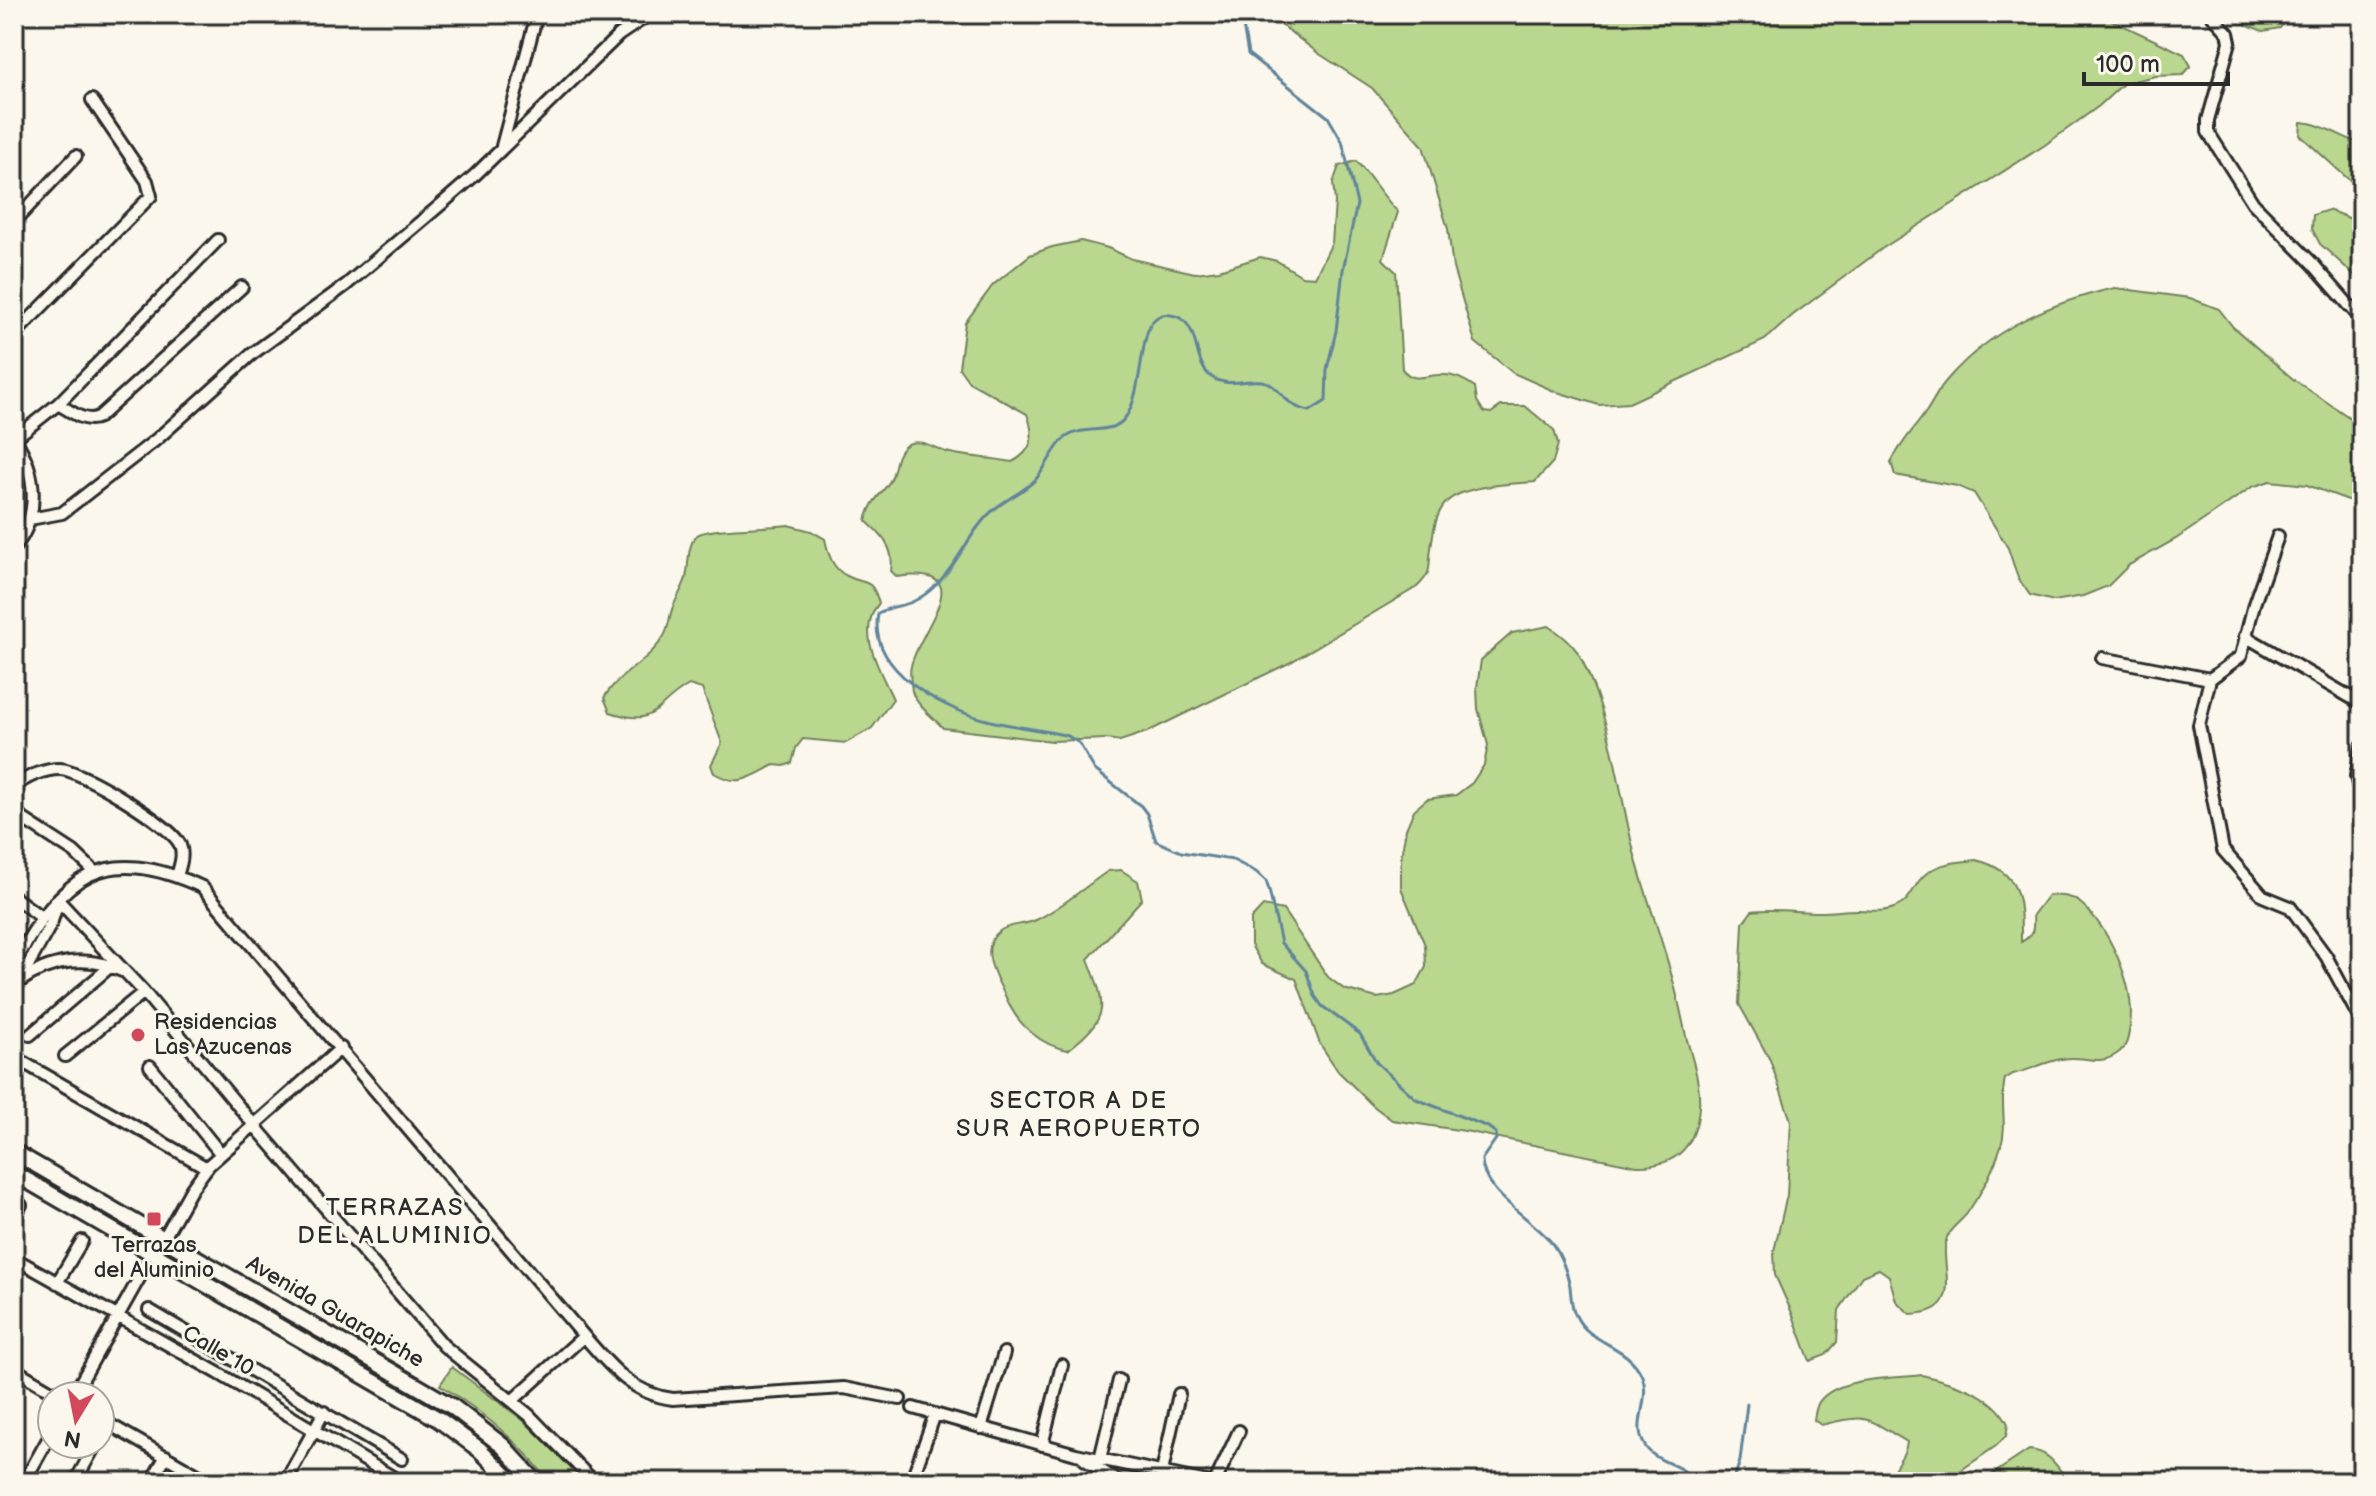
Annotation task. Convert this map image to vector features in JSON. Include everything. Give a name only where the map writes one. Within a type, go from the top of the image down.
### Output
[{"type":"street","points":[[502,146],[537,14]]},
{"type":"street","points":[[30,519],[62,513],[114,474],[252,354],[346,285],[415,227],[475,175],[619,35],[650,14]]},
{"type":"street","points":[[2211,14],[2228,33],[2230,42],[2208,120],[2208,132],[2253,203],[2362,320]]},
{"type":"street","points":[[14,335],[151,196],[147,181],[92,100]]},
{"type":"street","points":[[14,222],[76,156]]},
{"type":"street","points":[[14,548],[22,539],[30,519],[33,493],[29,464],[14,438],[58,404],[218,240]]},
{"type":"street","points":[[58,404],[82,418],[94,420],[99,417],[242,287]]},
{"type":"street","points":[[2278,536],[2241,656],[2210,679],[2199,725],[2223,850],[2263,896],[2290,907],[2326,956],[2360,1017]]},
{"type":"street","points":[[2245,636],[2362,704]]},
{"type":"street","points":[[2102,658],[2210,679]]},
{"type":"street","points":[[2362,746],[2356,776],[2362,801]]},
{"type":"street","points":[[14,788],[23,781],[57,769],[78,773],[124,800],[175,836],[182,853],[177,876]]},
{"type":"street","points":[[14,813],[74,852],[95,872]]},
{"type":"street","points":[[14,964],[41,917],[74,883],[116,866],[131,866],[177,876],[208,892],[584,1336],[629,1383],[661,1398],[688,1399],[844,1388],[900,1399]]},
{"type":"street","points":[[14,897],[41,917]]},
{"type":"street","points":[[58,900],[144,992],[444,1346],[542,1427],[594,1482]]},
{"type":"street","points":[[16,987],[51,924],[58,900]]},
{"type":"street","points":[[16,987],[34,972],[64,962],[90,961],[127,973]]},
{"type":"street","points":[[30,1035],[111,966]]},
{"type":"street","points":[[65,1056],[144,992]]},
{"type":"street","points":[[82,1380],[207,1168],[220,1153],[341,1048]]},
{"type":"street","points":[[14,1057],[207,1168]]},
{"type":"street","points":[[150,1066],[220,1153]]},
{"type":"street","name":"Avenida Guarapiche","points":[[14,1152],[453,1407],[503,1446],[536,1482]]},
{"type":"street","name":"Avenida Guarapiche","points":[[14,1173],[151,1260],[438,1419],[480,1450],[512,1482]]},
{"type":"street","points":[[14,1218],[21,1205]]},
{"type":"street","points":[[57,1283],[82,1241]]},
{"type":"street","name":"Calle 10","points":[[14,1258],[218,1373],[401,1482]]},
{"type":"street","points":[[149,1310],[402,1459]]},
{"type":"street","points":[[512,1401],[584,1336]]},
{"type":"street","points":[[981,1428],[1004,1353]]},
{"type":"street","points":[[218,1373],[229,1356]]},
{"type":"street","points":[[1042,1445],[1062,1365]]},
{"type":"street","points":[[14,1369],[36,1382]]},
{"type":"street","points":[[1100,1459],[1119,1380]]},
{"type":"street","points":[[1162,1472],[1179,1394]]},
{"type":"street","points":[[913,1408],[1076,1454],[1207,1482]]},
{"type":"street","points":[[285,1482],[324,1412]]},
{"type":"street","points":[[911,1482],[935,1414]]},
{"type":"street","points":[[116,1428],[204,1480]]},
{"type":"street","points":[[1215,1482],[1239,1431]]},
{"type":"street","points":[[1076,1454],[1119,1482]]},
{"type":"street","points":[[151,1482],[166,1456]]},
{"type":"street","points":[[14,1476],[24,1482],[36,1460]]},
{"type":"street","points":[[75,1482],[87,1460]]},
{"type":"green space","points":[[1276,14],[2099,14],[2184,54],[2191,66],[2183,75],[2156,76],[2124,83],[2099,106],[2045,145],[1883,248],[1793,315],[1765,340],[1629,403],[1599,405],[1554,391],[1513,373],[1475,342],[1453,268],[1448,229],[1423,146],[1372,88],[1280,24]]},
{"type":"green space","points":[[2219,14],[2328,14],[2286,20],[2280,28],[2263,31]]},
{"type":"green space","points":[[2328,14],[2362,14],[2362,18]]},
{"type":"green space","points":[[2301,122],[2317,125],[2362,144],[2362,187],[2348,179],[2300,135]]},
{"type":"green space","points":[[1356,161],[1398,212],[1383,259],[1396,272],[1402,369],[1414,377],[1443,375],[1462,379],[1475,387],[1477,401],[1484,412],[1491,413],[1501,406],[1525,406],[1554,430],[1558,444],[1553,462],[1535,482],[1473,489],[1451,498],[1438,514],[1429,569],[1417,587],[1289,663],[1147,732],[1120,741],[1052,741],[943,728],[917,701],[910,675],[916,651],[933,618],[941,590],[937,581],[923,576],[897,577],[891,571],[891,555],[886,543],[866,521],[874,502],[891,479],[899,453],[910,443],[920,442],[954,454],[1012,462],[1029,448],[1032,436],[1027,414],[969,382],[959,368],[965,323],[993,285],[1030,255],[1081,241],[1132,259],[1195,273],[1219,270],[1260,257],[1277,261],[1302,276],[1315,277],[1332,243],[1333,183],[1339,166]]},
{"type":"green space","points":[[2328,210],[2362,223],[2362,282],[2320,244],[2312,229],[2313,215]]},
{"type":"green space","points":[[2115,288],[2190,298],[2219,309],[2233,327],[2293,379],[2362,426],[2362,505],[2307,485],[2270,481],[2252,487],[2176,539],[2129,565],[2108,586],[2083,596],[2054,601],[2030,595],[2018,578],[2008,548],[1974,493],[1957,486],[1895,475],[1891,462],[1943,385],[1963,363],[2001,333],[2045,310]]},
{"type":"green space","points":[[788,525],[811,531],[825,539],[834,565],[847,576],[867,583],[873,589],[879,603],[872,614],[869,638],[893,699],[872,728],[846,743],[803,739],[796,748],[792,763],[774,765],[751,777],[731,780],[714,773],[711,765],[722,743],[702,689],[689,685],[654,712],[638,717],[610,712],[604,698],[617,681],[650,653],[664,636],[686,578],[696,536],[724,529]]},
{"type":"green space","points":[[1549,626],[1568,641],[1579,655],[1600,706],[1641,879],[1672,978],[1697,1080],[1699,1098],[1694,1133],[1682,1152],[1663,1163],[1637,1166],[1465,1131],[1392,1120],[1338,1071],[1320,1044],[1296,979],[1262,964],[1251,945],[1251,919],[1263,906],[1283,910],[1328,977],[1344,989],[1377,998],[1394,995],[1416,985],[1426,967],[1425,945],[1401,888],[1401,857],[1406,829],[1414,810],[1427,799],[1456,795],[1472,783],[1484,765],[1488,745],[1478,709],[1477,687],[1481,660],[1512,633]]},
{"type":"green space","points":[[1976,860],[2002,872],[2016,890],[2021,942],[2031,934],[2033,915],[2048,895],[2075,899],[2100,925],[2118,958],[2129,993],[2131,1010],[2127,1041],[2121,1050],[2107,1059],[2057,1060],[2005,1079],[2001,1146],[1978,1196],[1948,1235],[1945,1246],[1947,1284],[1940,1305],[1929,1311],[1910,1314],[1896,1301],[1889,1276],[1879,1269],[1862,1276],[1839,1310],[1837,1342],[1826,1355],[1810,1361],[1775,1275],[1774,1251],[1787,1195],[1791,1121],[1770,1060],[1739,1004],[1743,923],[1752,911],[1761,910],[1889,910],[1906,900],[1931,870],[1945,864]]},
{"type":"green space","points":[[1121,870],[1138,881],[1142,899],[1088,959],[1101,1000],[1098,1019],[1092,1029],[1068,1050],[1058,1048],[1032,1034],[1013,1011],[991,965],[989,955],[993,937],[1001,930],[1045,915],[1108,871]]},
{"type":"green space","points":[[14,1152],[453,1407],[536,1482],[512,1482],[480,1450],[14,1173]]},
{"type":"green space","points":[[452,1367],[523,1420],[586,1482],[549,1482],[499,1428],[440,1385]]},
{"type":"green space","points":[[1922,1375],[1983,1397],[2002,1413],[2008,1424],[2006,1436],[1996,1446],[1944,1482],[1890,1482],[1907,1442],[1874,1422],[1849,1419],[1821,1425],[1814,1420],[1819,1402],[1839,1387],[1867,1380]]},
{"type":"green space","points":[[2029,1450],[2048,1457],[2069,1482],[1981,1482]]},
{"type":"waterway","points":[[1241,14],[1248,54],[1328,117],[1342,141],[1357,204],[1327,369],[1326,401],[1310,411],[1289,402],[1266,382],[1222,382],[1215,379],[1203,367],[1187,324],[1171,315],[1158,317],[1149,327],[1135,395],[1125,418],[1112,427],[1079,432],[1064,439],[1036,479],[988,515],[934,587],[908,604],[878,614],[878,634],[884,652],[895,668],[928,695],[965,713],[994,722],[1068,736],[1079,743],[1095,770],[1141,806],[1156,841],[1181,852],[1233,860],[1266,881],[1281,943],[1306,971],[1322,1006],[1360,1034],[1377,1063],[1416,1099],[1496,1133],[1496,1139],[1482,1159],[1490,1183],[1554,1246],[1567,1275],[1574,1313],[1582,1326],[1636,1365],[1645,1393],[1640,1434],[1648,1450],[1689,1475],[1694,1482]]},
{"type":"waterway","points":[[1733,1482],[1740,1461],[1747,1404]]},
{"type":"place","name":"Residencias Las Azucenas","points":[[138,1035]]},
{"type":"place","name":"Terrazas del Aluminio","points":[[154,1219]]},
{"type":"district","name":"SECTOR A DE SUR AEROPUERTO","points":[[1079,1114]]},
{"type":"district","name":"TERRAZAS DEL ALUMINIO","points":[[395,1221]]}]
